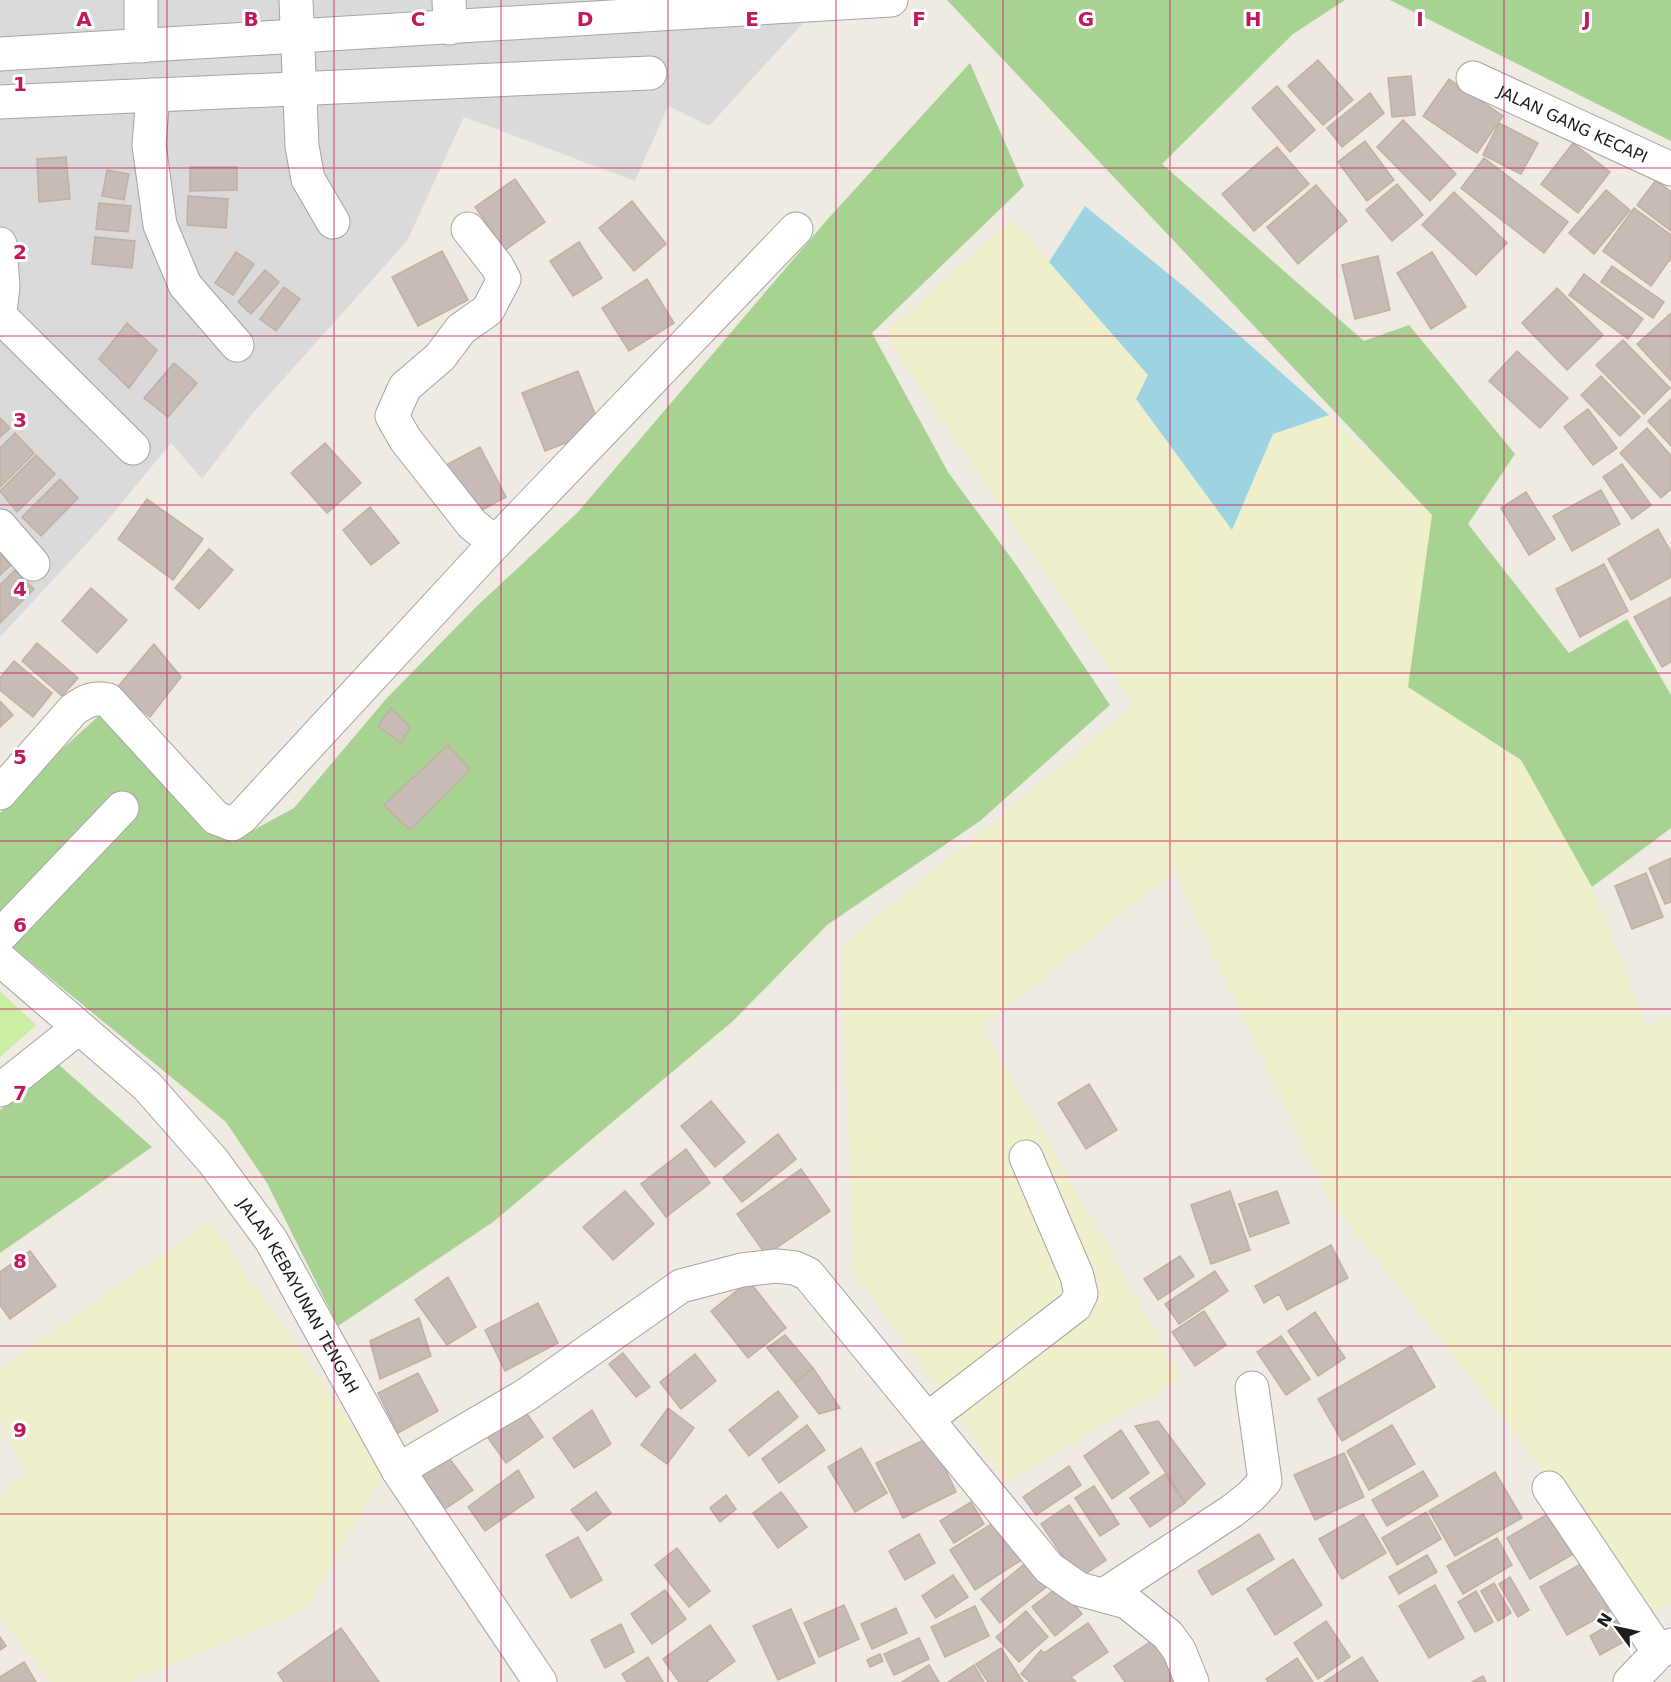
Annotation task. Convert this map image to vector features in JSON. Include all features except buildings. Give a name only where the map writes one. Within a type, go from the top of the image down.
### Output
[{"type":"street","points":[[141,0],[141,46]]},
{"type":"street","points":[[296,0],[302,146],[308,179],[333,222]]},
{"type":"street","points":[[0,54],[298,37],[449,14],[891,0]]},
{"type":"street","points":[[0,102],[650,73]]},
{"type":"street","name":"JALAN GANG KECAPI","points":[[1473,78],[1671,169]]},
{"type":"street","points":[[153,95],[149,146],[160,225],[185,285],[237,345]]},
{"type":"street","points":[[468,229],[497,266],[504,279],[502,284],[488,310],[461,329],[440,357],[405,387],[392,416],[405,439],[472,524],[495,543]]},
{"type":"street","points":[[0,793],[74,710],[84,701],[98,698],[108,700],[216,818],[232,824],[241,818],[495,543],[796,229]]},
{"type":"street","points":[[0,244],[3,287],[0,311]]},
{"type":"street","points":[[0,316],[133,448]]},
{"type":"street","points":[[0,525],[33,564]]},
{"type":"street","points":[[0,936],[122,808]]},
{"type":"street","name":"JALAN KEBAYUNAN TENGAH","points":[[0,959],[78,1029],[147,1086],[213,1161],[271,1240],[398,1470],[540,1682]]},
{"type":"street","points":[[0,1090],[78,1029]]},
{"type":"street","points":[[929,1418],[1075,1306],[1081,1294],[1077,1276],[1026,1157]]},
{"type":"street","points":[[398,1470],[526,1395],[681,1286],[742,1270],[776,1266],[795,1268],[808,1274],[929,1418],[1049,1568],[1079,1589],[1127,1602],[1168,1635],[1179,1650],[1192,1682]]},
{"type":"street","points":[[1104,1595],[1232,1510],[1251,1496],[1265,1480],[1252,1388]]},
{"type":"street","points":[[1550,1488],[1665,1648],[1630,1682]]},
{"type":"shaded area","points":[[0,0],[824,0],[709,126],[668,106],[635,181],[464,117],[407,241],[252,414],[202,479],[171,443],[101,528],[0,637]]},
{"type":"green space","points":[[947,0],[1345,0],[1293,34],[1162,164],[1364,341],[1409,325],[1515,454],[1468,524],[1569,653],[1627,619],[1671,695],[1671,828],[1592,887],[1521,760],[1408,687],[1432,515]]},
{"type":"green space","points":[[1390,0],[1671,0],[1671,141]]},
{"type":"green space","points":[[970,63],[1024,186],[872,333],[948,472],[1017,566],[1110,705],[980,821],[827,925],[733,1021],[493,1222],[338,1326],[267,1183],[226,1122],[0,937],[0,813],[61,750],[102,713],[189,794],[233,841],[294,808],[386,699],[477,606],[578,512],[826,221]]},
{"type":"green space","points":[[1013,219],[1148,375],[1232,529],[1273,434],[1329,415],[1433,515],[1408,687],[1521,760],[1592,887],[1647,1027],[1671,1016],[1671,1602],[1655,1611],[1328,1198],[1174,871],[982,1027],[1182,1379],[1006,1482],[854,1273],[841,947],[1134,705],[884,333]]},
{"type":"green space","points":[[0,991],[36,1025],[0,1057]]},
{"type":"green space","points":[[58,1064],[152,1147],[0,1253],[0,1110]]},
{"type":"green space","points":[[210,1221],[384,1472],[306,1609],[131,1682],[51,1682],[0,1617],[0,1498],[26,1473],[0,1421],[0,1369]]},
{"type":"water","points":[[1085,206],[1187,289],[1329,415],[1273,434],[1232,530],[1136,399],[1148,375],[1049,262]]}]
